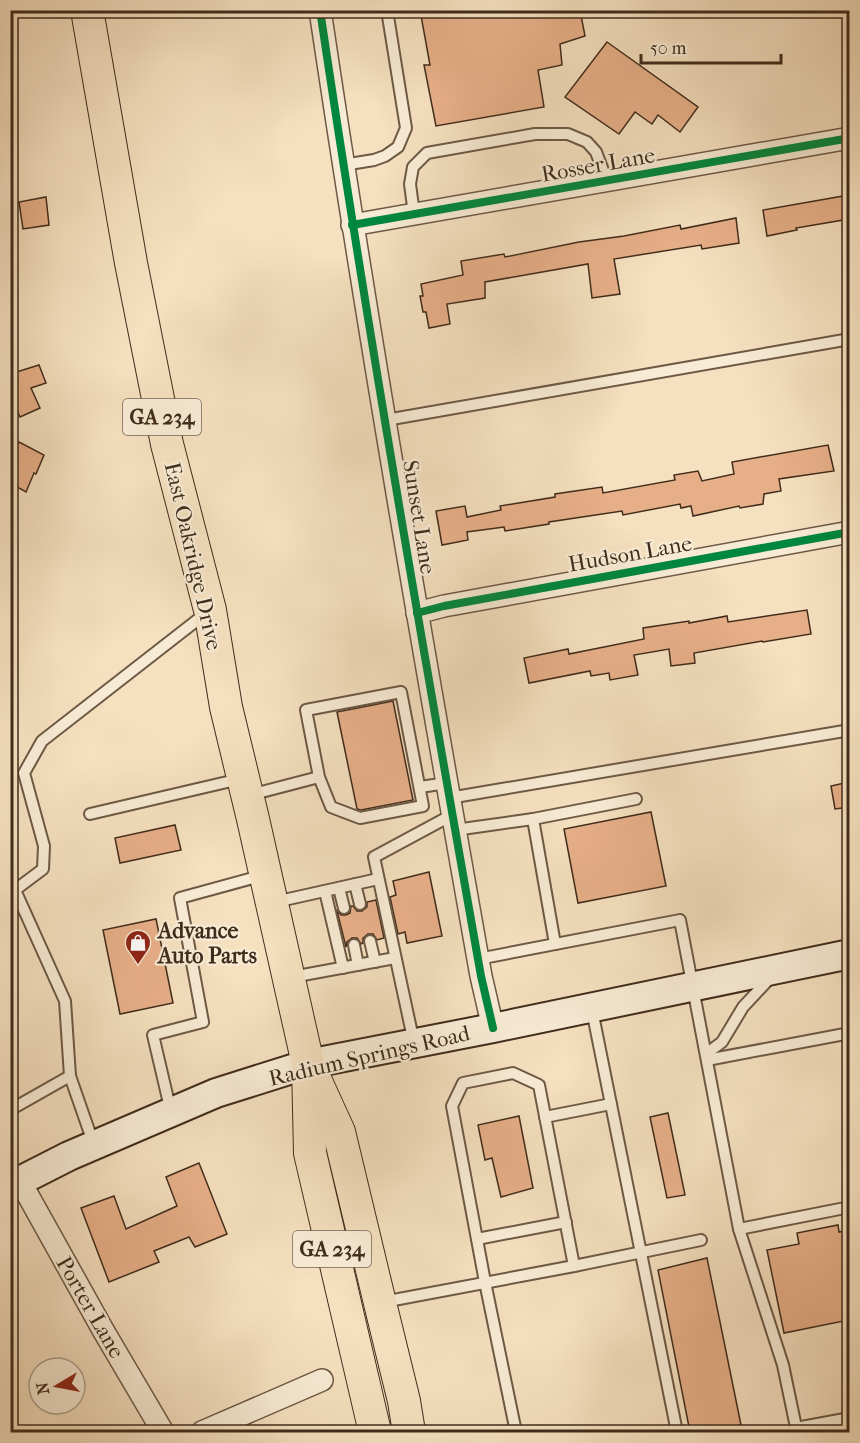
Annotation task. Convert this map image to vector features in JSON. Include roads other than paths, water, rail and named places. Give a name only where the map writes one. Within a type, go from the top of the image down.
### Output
[{"type":"main road","name":"East Oakridge Drive","points":[[87,10],[131,263],[167,444],[210,610],[226,707],[308,1064],[339,1132],[410,1432]]},
{"type":"main road","name":"Radium Springs Road","points":[[15,1183],[69,1156],[216,1093],[308,1064],[849,954]]},
{"type":"main road","name":"East Oakridge Drive","points":[[308,1064],[310,1153],[375,1432]]},
{"type":"street","name":"Sunset Lane","points":[[320,10],[352,225],[417,613],[478,959],[493,1028]]},
{"type":"street","name":"Rosser Lane","points":[[352,225],[849,138]]},
{"type":"street","name":"Hudson Lane","points":[[417,613],[444,606],[849,532]]},
{"type":"street","name":"Porter Lane","points":[[15,1183],[163,1432]]},
{"type":"street","points":[[202,1432],[322,1380]]},
{"type":"lane","points":[[343,165],[385,156],[398,147],[406,128],[387,10]]},
{"type":"lane","points":[[414,214],[410,184],[413,167],[427,153],[535,134],[568,134],[587,142],[596,152],[607,181]]},
{"type":"lane","points":[[386,420],[849,339]]},
{"type":"lane","points":[[94,1145],[70,1076],[65,1001],[13,891],[43,869],[45,846],[24,773],[42,741],[210,610]]},
{"type":"lane","points":[[401,692],[423,806],[360,819],[331,807],[319,777],[306,710],[401,692]]},
{"type":"lane","points":[[414,1043],[374,857],[451,806],[849,730]]},
{"type":"lane","points":[[90,814],[245,787],[319,777]]},
{"type":"lane","points":[[420,787],[451,806],[532,819],[636,799]]},
{"type":"lane","points":[[532,819],[555,944]]},
{"type":"lane","points":[[171,1112],[153,1035],[202,1022],[180,898],[268,888],[325,891],[378,879]]},
{"type":"lane","points":[[356,884],[360,904]]},
{"type":"lane","points":[[339,888],[344,908]]},
{"type":"lane","points":[[325,891],[343,968]]},
{"type":"lane","points":[[478,959],[680,920],[739,1229],[783,1365],[796,1430],[849,1418]]},
{"type":"lane","points":[[370,941],[375,962]]},
{"type":"lane","points":[[354,945],[358,965]]},
{"type":"lane","points":[[288,978],[395,958]]},
{"type":"lane","points":[[706,1057],[722,1042],[743,1007],[779,968]]},
{"type":"lane","points":[[591,1007],[677,1432]]},
{"type":"lane","points":[[706,1057],[849,1033]]},
{"type":"lane","points":[[516,1432],[452,1106],[463,1083],[513,1073],[539,1085],[574,1266]]},
{"type":"lane","points":[[10,1110],[70,1076]]},
{"type":"lane","points":[[545,1117],[611,1104]]},
{"type":"lane","points":[[739,1229],[849,1207]]},
{"type":"lane","points":[[477,1239],[566,1222]]},
{"type":"lane","points":[[380,1303],[701,1240]]},
{"type":"place","name":"Advance Auto Parts","points":[[138,966]]}]
